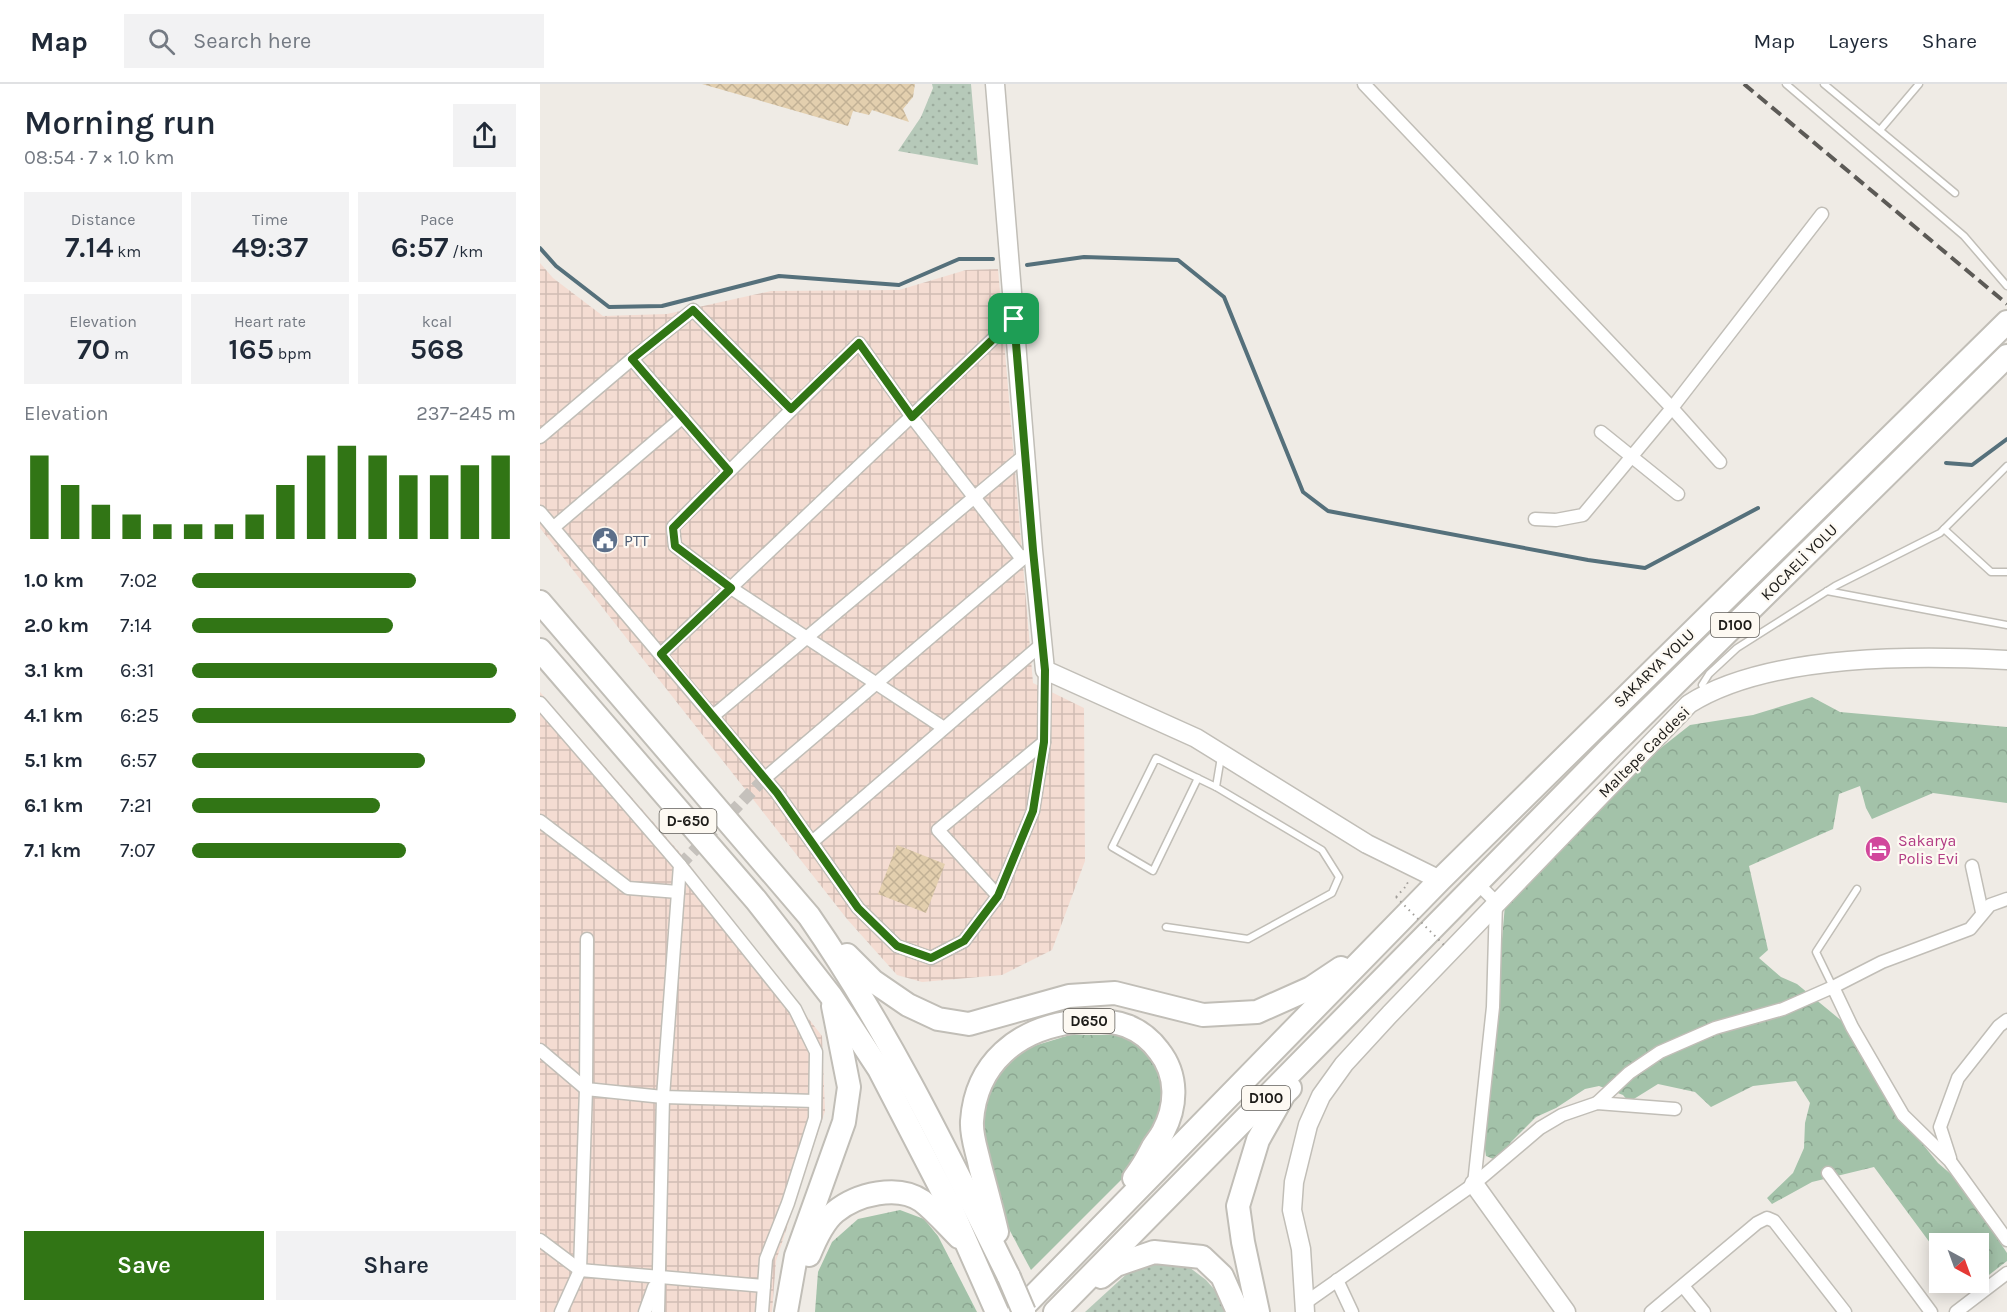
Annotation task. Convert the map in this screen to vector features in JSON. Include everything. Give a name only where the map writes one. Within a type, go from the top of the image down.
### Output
[{"type":"highway","name":"SAKARYA YOLU","points":[[1386,936],[1440,880],[2007,322]]},
{"type":"highway","name":"KOCAELİ YOLU","points":[[1478,884],[1609,749],[2001,362]]},
{"type":"highway","name":"D-650","points":[[540,602],[809,916]]},
{"type":"highway","name":"D-650","points":[[540,650],[756,900],[831,996]]},
{"type":"highway","name":"D100","points":[[1056,1312],[1478,884]]},
{"type":"highway","points":[[1258,1312],[1238,1206],[1258,1140],[1284,1094],[1478,884]]},
{"type":"highway","name":"D650","points":[[809,916],[873,981],[899,999],[938,1019],[969,1023],[1069,996],[1115,993],[1203,1015],[1257,1012],[1311,988],[1386,936]]},
{"type":"highway","name":"D650","points":[[809,916],[838,958],[890,1044],[1009,1277],[1024,1312]]},
{"type":"highway","name":"D100","points":[[1018,1312],[1386,936]]},
{"type":"highway","points":[[831,996],[879,1069],[969,1247],[993,1302]]},
{"type":"highway","points":[[786,1312],[796,1256],[844,1122],[849,1088],[831,996]]},
{"type":"highway","name":"D650","points":[[1009,1277],[972,1133],[974,1108],[981,1084],[1003,1051],[1038,1030],[1081,1021],[1113,1022],[1142,1033],[1164,1057],[1171,1072],[1174,1089],[1173,1105],[1162,1135],[1146,1162],[1064,1264]]},
{"type":"highway","points":[[800,1312],[803,1272],[816,1238],[834,1212],[862,1196],[894,1192],[921,1200],[969,1247]]},
{"type":"highway","points":[[1056,1312],[1116,1265],[1154,1252],[1202,1257],[1222,1276],[1238,1312]]},
{"type":"street","points":[[540,512],[765,778],[858,908],[897,946],[931,958],[964,941],[998,896],[1033,811],[1044,742],[1045,670],[1027,554],[1026,454],[995,84]]},
{"type":"street","points":[[1364,84],[1672,408],[1720,462]]},
{"type":"street","points":[[1535,519],[1556,520],[1583,515],[1672,408],[1822,214]]},
{"type":"street","points":[[540,437],[693,310],[791,409]]},
{"type":"street","points":[[661,654],[1014,319]]},
{"type":"street","points":[[944,728],[731,588],[675,546],[673,528],[859,343],[912,417],[975,496],[1027,554]]},
{"type":"street","points":[[632,359],[729,471]]},
{"type":"street","points":[[554,526],[683,417]]},
{"type":"street","points":[[1601,432],[1677,494]]},
{"type":"street","points":[[713,716],[1026,454]]},
{"type":"street","points":[[765,778],[1027,554]]},
{"type":"street","points":[[812,842],[1042,644]]},
{"type":"street","name":"Maltepe Caddesi","points":[[1305,1307],[1300,1249],[1292,1210],[1294,1182],[1308,1125],[1321,1096],[1344,1064],[1689,704],[1706,694],[1748,679],[1809,666],[1947,656],[2007,660]]},
{"type":"street","points":[[1045,670],[1196,738],[1367,844],[1440,880]]},
{"type":"street","points":[[540,703],[680,865],[795,1009],[816,1052],[815,1118],[788,1203],[766,1259],[762,1312]]},
{"type":"street","points":[[998,896],[938,830],[1044,742]]},
{"type":"street","points":[[540,821],[628,888],[678,892]]},
{"type":"street","points":[[658,1312],[663,1097],[680,865]]},
{"type":"street","points":[[1972,866],[1982,912]]},
{"type":"street","points":[[1478,884],[1496,903],[1493,1007],[1474,1184],[1566,1312]]},
{"type":"street","points":[[1597,1103],[1629,1073],[1660,1052],[1715,1028],[1783,1009],[1882,962],[1970,929],[1990,905],[2007,899]]},
{"type":"street","points":[[561,1312],[580,1270],[586,1089],[587,939]]},
{"type":"street","points":[[1833,987],[1852,1027],[1903,1115],[1950,1161],[2007,1240]]},
{"type":"street","points":[[1950,1161],[1940,1127],[1958,1078],[2007,1020]]},
{"type":"street","points":[[540,1050],[586,1089],[663,1097],[815,1101]]},
{"type":"street","points":[[1305,1307],[1337,1280],[1474,1184],[1540,1128],[1562,1115],[1597,1103],[1675,1109]]},
{"type":"street","points":[[1828,1173],[1931,1312]]},
{"type":"street","points":[[1651,1312],[1757,1223],[1767,1218],[1774,1221],[1845,1312]]},
{"type":"street","points":[[540,1240],[580,1270],[764,1286]]},
{"type":"street","points":[[1956,1312],[2007,1273]]},
{"type":"street","points":[[645,1312],[658,1277]]},
{"type":"street","points":[[1337,1280],[1352,1312]]},
{"type":"street","points":[[1683,1286],[1704,1312]]},
{"type":"lane","points":[[1786,84],[1964,236],[2007,286]]},
{"type":"lane","points":[[1824,84],[1955,193]]},
{"type":"lane","points":[[1880,130],[1919,84]]},
{"type":"lane","points":[[1706,694],[1702,685],[1709,674],[1737,648],[1826,591],[1940,533],[2007,466]]},
{"type":"lane","points":[[1944,529],[1992,573],[2007,572]]},
{"type":"lane","points":[[1826,591],[2007,624]]},
{"type":"lane","points":[[1216,787],[1221,754]]},
{"type":"lane","points":[[1166,927],[1248,939],[1332,893],[1339,877],[1322,850],[1216,787],[1198,778],[1156,758],[1112,847],[1153,871],[1198,778]]},
{"type":"lane","points":[[1833,987],[1816,952],[1857,889]]},
{"type":"path","points":[[1407,882],[1408,884],[1396,897],[1446,947]]},
{"type":"shaded area","points":[[540,263],[553,278],[603,316],[667,314],[771,291],[899,290],[966,270],[998,269],[1033,683],[1084,708],[1085,861],[1052,950],[1002,975],[922,982],[897,975],[847,919],[540,528]]},
{"type":"shaded area","points":[[540,692],[681,854],[822,1036],[825,1111],[776,1261],[772,1312],[540,1312]]},
{"type":"green space","points":[[932,84],[971,84],[978,165],[898,151],[921,117],[933,88]]},
{"type":"green space","points":[[1812,697],[1840,712],[2007,727],[2007,803],[1933,793],[1872,819],[1866,808],[1860,786],[1839,794],[1833,829],[1749,866],[1768,950],[1759,958],[1781,977],[1797,984],[1843,1022],[1912,1131],[1938,1163],[1960,1182],[2007,1253],[2007,1261],[1989,1275],[1989,1233],[1929,1233],[1929,1241],[1874,1167],[1812,1182],[1772,1204],[1767,1198],[1793,1173],[1804,1148],[1805,1123],[1810,1103],[1796,1081],[1753,1086],[1711,1107],[1695,1092],[1658,1084],[1629,1102],[1623,1095],[1599,1086],[1585,1089],[1556,1108],[1536,1117],[1510,1143],[1509,1151],[1498,1161],[1486,1156],[1484,1142],[1505,905],[1547,865],[1643,762],[1690,725],[1753,715]]},
{"type":"green space","points":[[1070,1035],[1122,1035],[1154,1054],[1166,1089],[1158,1123],[1143,1158],[1031,1270],[1003,1218],[984,1154],[983,1100],[1000,1068],[1024,1049]]},
{"type":"green space","points":[[900,1210],[924,1219],[938,1236],[977,1312],[815,1312],[818,1272],[832,1242],[858,1219]]},
{"type":"green space","points":[[1159,1264],[1185,1264],[1206,1280],[1222,1298],[1226,1312],[1085,1312],[1131,1270]]},
{"type":"building","points":[[702,84],[915,84],[913,97],[903,109],[909,122],[872,110],[869,115],[853,111],[848,126]]},
{"type":"building","points":[[897,845],[945,864],[926,913],[878,894]]},
{"type":"waterway","points":[[540,248],[556,266],[609,307],[662,306],[779,276],[899,285],[959,259],[993,259]]},
{"type":"waterway","points":[[1027,265],[1084,257],[1178,260],[1224,297],[1303,492],[1328,511],[1588,560],[1645,568],[1758,508]]},
{"type":"waterway","points":[[1946,463],[1972,465],[2007,439]]},
{"type":"tunnel","points":[[680,865],[765,778]]},
{"type":"railway","points":[[1744,84],[2007,304]]},
{"type":"place","name":"PTT","points":[[605,540]]},
{"type":"place","name":"Sakarya Polis Evi","points":[[1878,849]]},
{"type":"route","points":[[693,310],[791,409],[859,343],[912,417],[1014,319],[1045,670],[1044,742],[1033,811],[998,896],[964,941],[931,958],[897,946],[858,908],[777,793],[661,654],[731,588],[675,546],[673,528],[729,471],[632,359],[693,310]]}]
